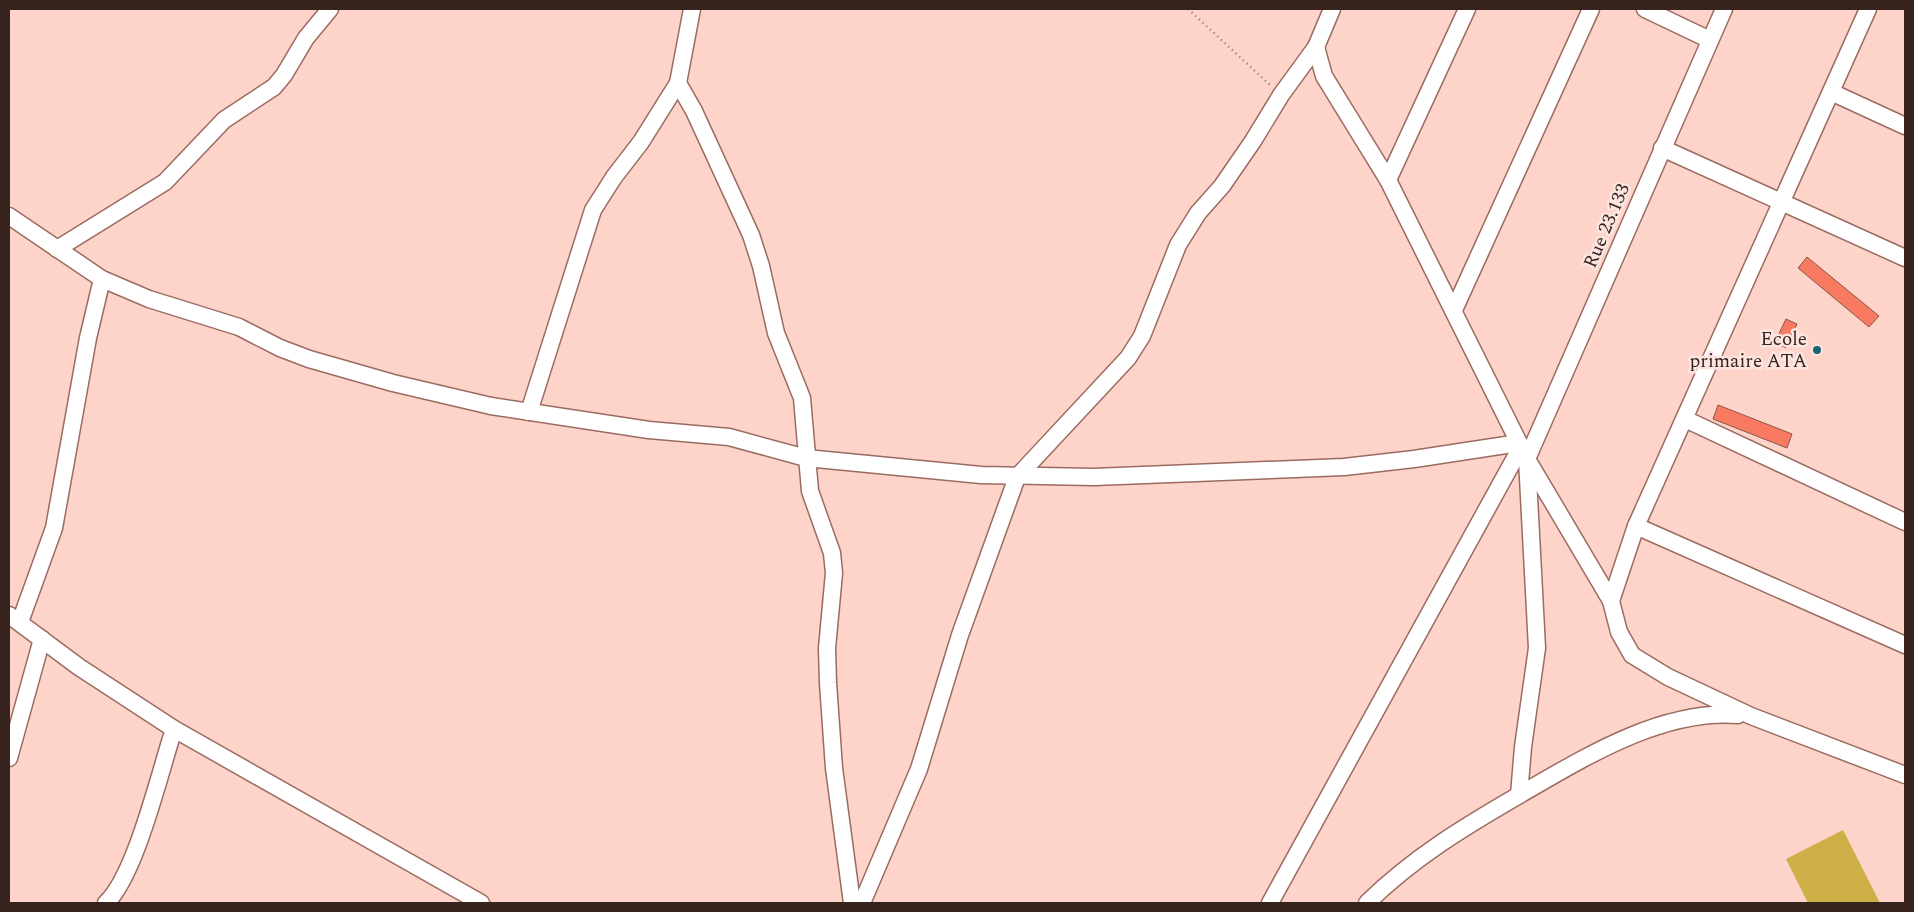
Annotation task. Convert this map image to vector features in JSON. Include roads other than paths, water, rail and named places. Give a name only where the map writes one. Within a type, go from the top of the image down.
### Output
[{"type":"street","points":[[58,249],[165,182],[224,120],[274,87],[284,75],[306,38],[330,9]]},
{"type":"street","points":[[529,412],[593,210],[614,176],[641,142],[678,84],[692,9]]},
{"type":"street","points":[[862,903],[919,769],[960,635],[1017,477],[1128,358],[1142,336],[1178,245],[1198,213],[1222,186],[1253,141],[1281,95],[1316,47],[1332,9]]},
{"type":"street","points":[[1388,180],[1467,9]]},
{"type":"street","points":[[1454,310],[1591,9]]},
{"type":"street","points":[[1645,9],[1710,40]]},
{"type":"street","name":"Rue 23.133","points":[[1270,903],[1523,450],[1724,9]]},
{"type":"street","points":[[1611,601],[1636,526],[1868,9]]},
{"type":"street","points":[[1316,47],[1324,76],[1388,180],[1523,450],[1611,601],[1618,632],[1632,655],[1668,677],[1751,716],[1905,775]]},
{"type":"street","points":[[678,84],[736,199],[751,235],[761,266],[776,333],[802,398],[810,491],[832,553],[834,573],[827,648],[828,683],[834,768],[852,903]]},
{"type":"street","points":[[1831,92],[1905,126]]},
{"type":"street","points":[[1662,148],[1905,258]]},
{"type":"street","points":[[10,221],[58,249],[102,279],[149,299],[239,327],[280,348],[309,359],[411,388],[491,406],[648,430],[729,436],[806,458],[909,469],[1017,477],[1140,476],[1344,467],[1523,450]]},
{"type":"street","points":[[102,279],[88,338],[54,528],[14,618],[110,688],[174,729],[481,903]]},
{"type":"street","points":[[1685,419],[1905,522]]},
{"type":"street","points":[[1519,795],[1523,747],[1537,648],[1523,450]]},
{"type":"street","points":[[1636,526],[1905,646]]},
{"type":"street","points":[[9,758],[42,639]]},
{"type":"street","points":[[1366,903],[1392,878],[1435,845],[1586,756],[1644,732],[1687,718],[1714,713],[1751,716]]},
{"type":"street","points":[[106,903],[121,884],[131,862],[174,729]]},
{"type":"place","name":"Ecole primaire ATA","points":[[1817,350]]}]
